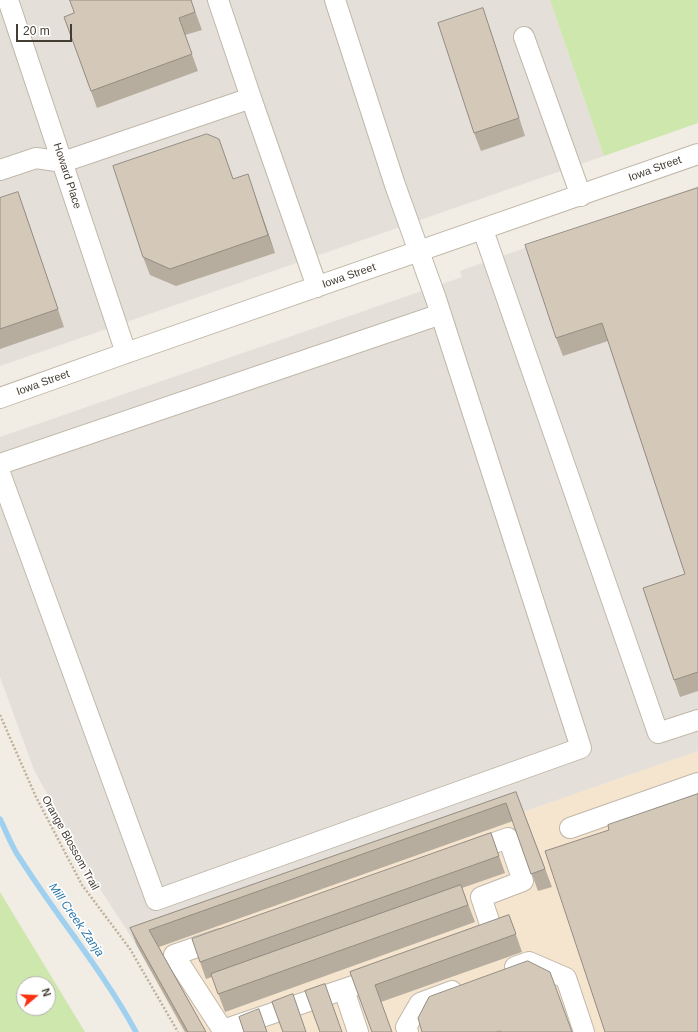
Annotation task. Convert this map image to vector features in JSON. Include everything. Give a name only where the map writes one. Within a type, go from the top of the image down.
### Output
[{"type":"street","name":"Howard Place","points":[[8,0],[126,353]]},
{"type":"street","points":[[218,0],[317,287]]},
{"type":"street","points":[[0,473],[156,900],[581,748],[440,314],[395,185],[335,0]]},
{"type":"street","points":[[524,37],[581,196]]},
{"type":"street","points":[[0,170],[36,158],[62,162],[251,98]]},
{"type":"street","name":"Iowa Street","points":[[0,398],[698,154]]},
{"type":"street","points":[[483,230],[658,733],[698,720]]},
{"type":"street","points":[[0,464],[440,314]]},
{"type":"street","points":[[570,828],[698,783]]},
{"type":"street","points":[[449,859],[508,838],[523,881],[481,897],[494,936],[464,947]]},
{"type":"street","points":[[234,934],[174,955],[224,1031],[396,971]]},
{"type":"street","points":[[500,973],[529,962],[566,978],[584,1032]]},
{"type":"street","points":[[408,1032],[406,1027],[420,1003],[471,984]]},
{"type":"street","points":[[344,990],[358,1032]]},
{"type":"path","name":"Orange Blossom Trail","points":[[0,715],[36,797],[82,885],[130,949],[178,1032]]},
{"type":"shaded area","points":[[0,0],[550,0],[604,156],[0,366]]},
{"type":"shaded area","points":[[698,186],[698,751],[137,946],[91,875],[34,770],[0,677],[0,437],[462,277],[460,271]]},
{"type":"shaded area","points":[[698,751],[698,1032],[183,1032],[137,946]]},
{"type":"green space","points":[[550,0],[698,0],[698,123],[604,156]]},
{"type":"green space","points":[[0,892],[51,976],[16,976],[16,1016],[56,1016],[56,984],[85,1032],[0,1032]]},
{"type":"building","points":[[70,0],[191,0],[195,12],[179,18],[192,54],[91,91],[64,17],[74,13]]},
{"type":"building","points":[[483,8],[519,118],[474,133],[438,23]]},
{"type":"building","points":[[207,134],[219,139],[233,179],[248,174],[268,235],[170,269],[143,257],[113,166]]},
{"type":"building","points":[[698,188],[698,672],[674,680],[643,588],[685,574],[602,323],[556,338],[525,245]]},
{"type":"building","points":[[18,192],[58,309],[0,329],[0,198]]},
{"type":"building","points":[[516,792],[545,869],[531,874],[506,803],[149,930],[206,1032],[188,1032],[130,928]]},
{"type":"building","points":[[698,794],[698,1032],[605,1032],[545,851],[609,830],[608,825]]},
{"type":"building","points":[[491,833],[499,856],[200,962],[192,939]]},
{"type":"building","points":[[461,885],[468,905],[218,994],[211,974]]},
{"type":"building","points":[[509,915],[516,934],[375,985],[392,1032],[372,1032],[350,972]]},
{"type":"building","points":[[528,961],[550,972],[572,1032],[422,1032],[418,1018],[429,997]]},
{"type":"building","points":[[325,984],[342,1032],[320,1032],[305,991]]},
{"type":"building","points":[[293,994],[306,1032],[283,1032],[272,1002]]},
{"type":"building","points":[[259,1009],[267,1032],[244,1032],[239,1017]]},
{"type":"waterway","name":"Mill Creek Zanja","points":[[0,819],[12,845],[35,882],[95,966],[136,1032]]}]
